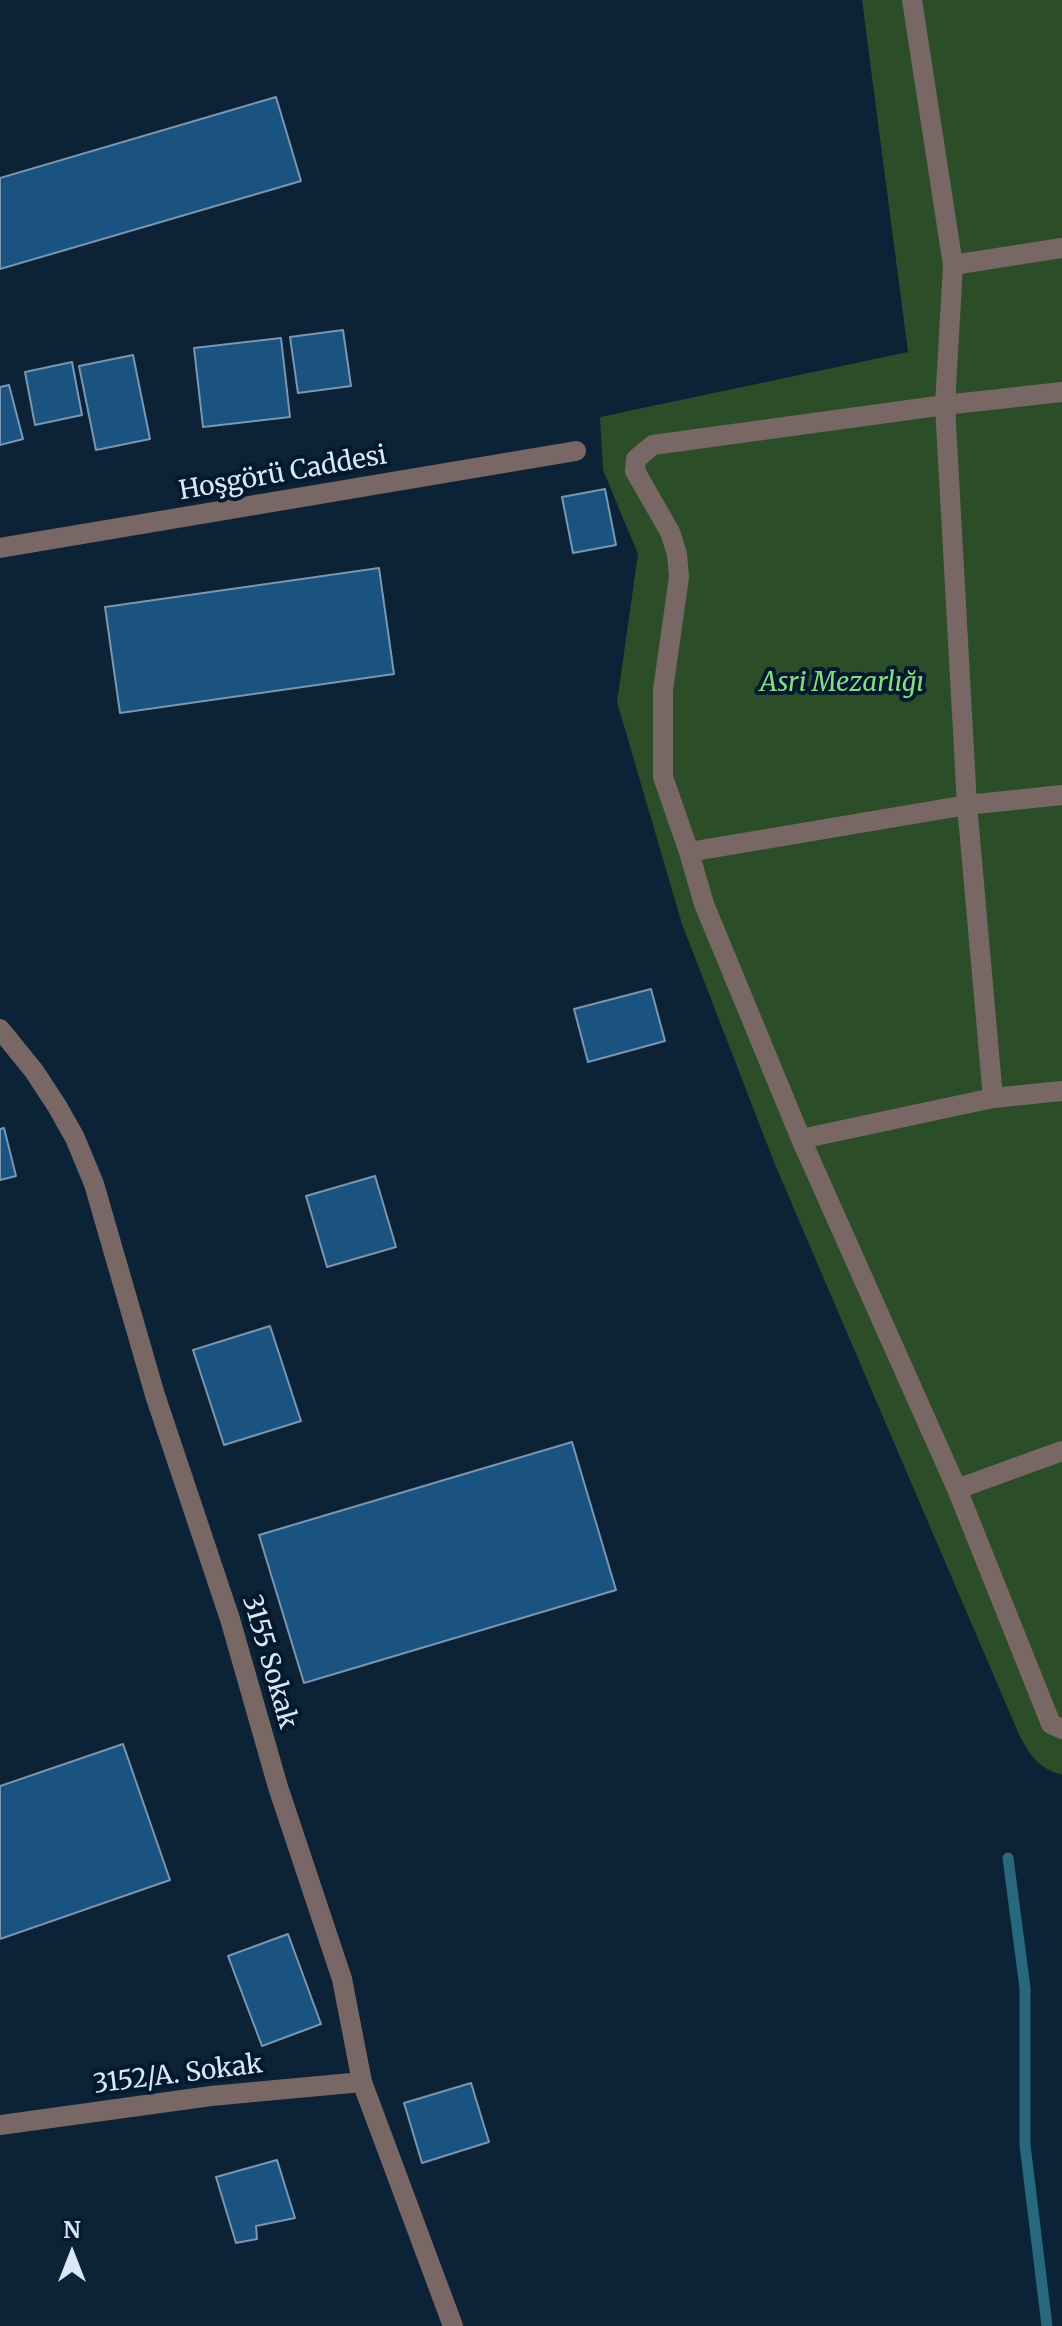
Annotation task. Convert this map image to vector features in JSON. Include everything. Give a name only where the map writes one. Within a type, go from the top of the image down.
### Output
[{"type":"street","points":[[912,0],[953,265],[945,405],[967,805],[993,1098]]},
{"type":"street","points":[[953,265],[1062,248]]},
{"type":"street","points":[[1062,392],[653,445],[636,459],[635,471],[670,532],[677,554],[679,577],[663,690],[663,777],[704,904],[801,1139],[957,1489],[1051,1724],[1062,1729]]},
{"type":"street","name":"Hoşgörü Caddesi","points":[[0,548],[576,451]]},
{"type":"street","points":[[689,852],[967,805],[1062,795]]},
{"type":"street","name":"3155 Sokak","points":[[0,1029],[57,1106],[75,1138],[94,1184],[155,1395],[230,1619],[278,1787],[342,1979],[362,2082],[453,2326]]},
{"type":"street","points":[[801,1139],[993,1098],[1062,1091]]},
{"type":"street","points":[[957,1489],[1062,1451]]},
{"type":"street","name":"3152/A. Sokak","points":[[0,2125],[211,2096],[362,2082]]},
{"type":"green space","name":"Asri Mezarlığı","points":[[862,0],[1062,0],[1062,1775],[1034,1758],[1017,1730],[774,1162],[682,924],[617,702],[638,554],[603,470],[600,417],[908,352]]},
{"type":"building","points":[[276,97],[301,181],[0,269],[0,178]]},
{"type":"building","points":[[343,330],[351,386],[298,393],[290,337]]},
{"type":"building","points":[[281,338],[290,417],[203,427],[194,348]]},
{"type":"building","points":[[133,355],[150,439],[96,450],[79,366]]},
{"type":"building","points":[[72,362],[82,415],[35,425],[25,372]]},
{"type":"building","points":[[9,385],[23,439],[0,445],[0,387]]},
{"type":"building","points":[[605,489],[616,545],[573,553],[562,497]]},
{"type":"building","points":[[379,568],[394,674],[120,713],[105,607]]},
{"type":"building","points":[[651,989],[665,1041],[588,1062],[574,1009]]},
{"type":"building","points":[[4,1128],[16,1176],[0,1180],[0,1129]]},
{"type":"building","points":[[375,1176],[396,1247],[327,1267],[306,1196]]},
{"type":"building","points":[[270,1326],[301,1421],[224,1445],[193,1350]]},
{"type":"building","points":[[572,1442],[616,1590],[304,1683],[259,1535]]},
{"type":"building","points":[[123,1744],[170,1880],[0,1939],[0,1786]]},
{"type":"building","points":[[288,1934],[321,2024],[262,2046],[228,1956]]},
{"type":"building","points":[[471,2083],[489,2142],[422,2163],[404,2103]]},
{"type":"building","points":[[277,2160],[295,2218],[256,2226],[257,2239],[236,2243],[216,2177]]},
{"type":"waterway","points":[[1008,1858],[1025,1988],[1025,2145],[1047,2326]]}]
